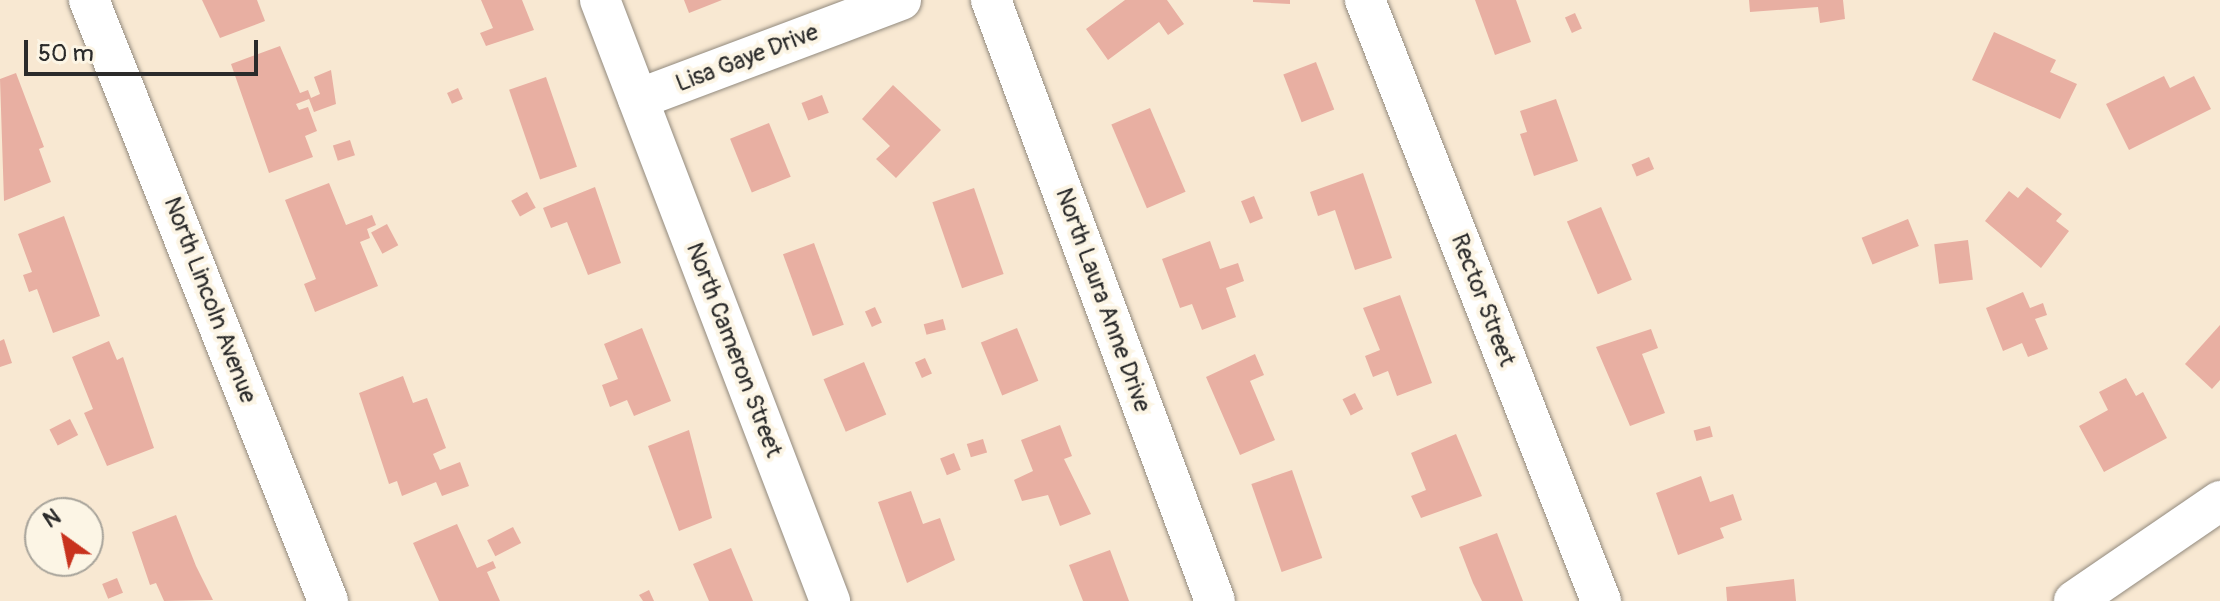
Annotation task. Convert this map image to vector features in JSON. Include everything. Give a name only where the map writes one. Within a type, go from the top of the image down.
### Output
[{"type":"street","name":"North Lincoln Avenue","points":[[89,0],[328,601]]},
{"type":"street","name":"North Cameron Street","points":[[600,0],[830,601]]},
{"type":"street","name":"Lisa Gaye Drive","points":[[638,99],[901,0]]},
{"type":"street","name":"North Laura Anne Drive","points":[[991,0],[1215,601]]},
{"type":"street","name":"Rector Street","points":[[1365,0],[1601,601]]},
{"type":"street","points":[[2074,601],[2220,501]]},
{"type":"building","points":[[202,0],[257,0],[265,21],[220,38]]},
{"type":"building","points":[[481,0],[522,0],[534,30],[486,46],[480,33],[493,28]]},
{"type":"building","points":[[684,0],[722,0],[689,13]]},
{"type":"building","points":[[1125,0],[1167,0],[1184,24],[1168,35],[1159,22],[1108,60],[1086,29]]},
{"type":"building","points":[[1290,0],[1290,4],[1253,2]]},
{"type":"building","points":[[1475,0],[1516,0],[1531,42],[1495,55]]},
{"type":"building","points":[[1749,0],[1843,0],[1845,19],[1820,23],[1818,7],[1750,12]]},
{"type":"building","points":[[1575,13],[1582,29],[1572,33],[1565,17]]},
{"type":"building","points":[[1994,32],[2056,60],[2050,72],[2077,84],[2060,119],[1972,80]]},
{"type":"building","points":[[280,46],[300,93],[308,90],[311,98],[320,94],[314,77],[331,70],[336,104],[314,112],[309,99],[296,104],[299,110],[308,107],[317,131],[305,136],[313,157],[269,173],[231,64]]},
{"type":"building","points":[[1316,62],[1334,110],[1302,122],[1283,75]]},
{"type":"building","points":[[16,73],[44,147],[39,149],[51,182],[4,201],[0,79]]},
{"type":"building","points":[[2164,76],[2170,88],[2194,76],[2211,109],[2129,150],[2106,104]]},
{"type":"building","points":[[546,77],[577,167],[540,180],[509,90]]},
{"type":"building","points":[[893,85],[941,130],[896,178],[876,159],[890,146],[862,119]]},
{"type":"building","points":[[458,88],[463,99],[452,104],[447,93]]},
{"type":"building","points":[[822,95],[829,113],[808,121],[801,103]]},
{"type":"building","points":[[1556,99],[1578,161],[1534,176],[1520,134],[1527,132],[1520,111]]},
{"type":"building","points":[[1150,108],[1186,192],[1147,208],[1111,124]]},
{"type":"building","points":[[769,123],[791,177],[752,193],[730,139]]},
{"type":"building","points":[[350,140],[355,155],[338,161],[333,146]]},
{"type":"building","points":[[1649,157],[1654,169],[1637,176],[1632,164]]},
{"type":"building","points":[[1363,173],[1392,258],[1355,270],[1335,210],[1318,216],[1310,192]]},
{"type":"building","points":[[329,183],[346,225],[372,215],[376,225],[367,229],[370,238],[360,242],[378,286],[315,312],[304,284],[316,279],[285,200]]},
{"type":"building","points":[[595,187],[621,263],[588,275],[567,222],[551,228],[543,208]]},
{"type":"building","points":[[2027,187],[2062,214],[2056,221],[2069,231],[2041,268],[1985,221],[2009,191],[2018,198]]},
{"type":"building","points":[[974,188],[1004,274],[962,288],[932,202]]},
{"type":"building","points":[[527,192],[536,208],[520,216],[511,201]]},
{"type":"building","points":[[1254,196],[1263,218],[1250,223],[1241,201]]},
{"type":"building","points":[[1601,207],[1632,280],[1598,294],[1567,221]]},
{"type":"building","points":[[64,216],[100,316],[53,333],[37,289],[29,292],[23,275],[32,272],[18,234]]},
{"type":"building","points":[[1908,219],[1919,246],[1873,265],[1862,238]]},
{"type":"building","points":[[387,224],[398,245],[382,254],[371,232]]},
{"type":"building","points":[[1968,240],[1973,280],[1939,284],[1934,244]]},
{"type":"building","points":[[1210,241],[1220,269],[1238,263],[1244,281],[1226,288],[1236,317],[1202,330],[1192,304],[1180,308],[1162,259]]},
{"type":"building","points":[[814,243],[844,325],[813,336],[783,254]]},
{"type":"building","points":[[2023,292],[2030,308],[2043,303],[2047,315],[2035,319],[2048,349],[2028,357],[2022,343],[2003,351],[1986,308]]},
{"type":"building","points":[[1400,295],[1432,383],[1397,396],[1388,371],[1373,377],[1365,356],[1380,350],[1363,308]]},
{"type":"building","points":[[875,307],[882,323],[872,327],[865,311]]},
{"type":"building","points":[[943,319],[946,330],[927,335],[924,324]]},
{"type":"building","points":[[2220,325],[2220,380],[2212,389],[2185,364]]},
{"type":"building","points":[[642,328],[671,401],[634,416],[627,400],[610,407],[602,385],[618,379],[604,344]]},
{"type":"building","points":[[1017,328],[1038,381],[1002,395],[981,343]]},
{"type":"building","points":[[1651,329],[1658,348],[1642,354],[1665,413],[1630,426],[1596,347]]},
{"type":"building","points":[[4,339],[12,363],[0,367],[0,341]]},
{"type":"building","points":[[109,341],[117,360],[123,357],[154,448],[107,466],[84,413],[93,409],[72,357]]},
{"type":"building","points":[[1255,354],[1264,375],[1250,381],[1275,440],[1240,455],[1206,377]]},
{"type":"building","points":[[925,358],[932,374],[922,378],[915,362]]},
{"type":"building","points":[[864,362],[886,414],[846,432],[823,379]]},
{"type":"building","points":[[403,376],[413,403],[427,398],[446,448],[433,454],[440,470],[460,462],[469,486],[442,496],[436,482],[402,496],[397,481],[389,484],[359,393]]},
{"type":"building","points":[[2126,378],[2136,396],[2143,392],[2167,438],[2104,472],[2079,426],[2108,410],[2099,392]]},
{"type":"building","points":[[1355,393],[1363,409],[1351,415],[1343,399]]},
{"type":"building","points":[[70,419],[78,435],[58,445],[50,429]]},
{"type":"building","points":[[1060,425],[1072,456],[1064,459],[1091,514],[1060,526],[1048,495],[1022,501],[1014,480],[1033,471],[1021,440]]},
{"type":"building","points":[[1710,426],[1713,437],[1696,441],[1694,430]]},
{"type":"building","points":[[689,430],[712,518],[679,531],[648,446]]},
{"type":"building","points":[[1456,434],[1482,496],[1421,518],[1411,496],[1426,490],[1411,453]]},
{"type":"building","points":[[983,439],[987,452],[971,457],[967,444]]},
{"type":"building","points":[[954,453],[961,470],[947,475],[940,459]]},
{"type":"building","points":[[1292,470],[1322,558],[1282,572],[1251,484]]},
{"type":"building","points":[[1701,476],[1710,502],[1733,494],[1742,520],[1720,528],[1724,538],[1678,555],[1656,493]]},
{"type":"building","points":[[911,491],[923,524],[940,518],[955,560],[907,583],[878,502]]},
{"type":"building","points":[[176,515],[213,600],[164,601],[156,583],[150,585],[132,532]]},
{"type":"building","points":[[457,524],[477,568],[493,561],[496,568],[487,572],[500,601],[439,601],[413,543]]},
{"type":"building","points":[[513,527],[521,543],[495,556],[487,540]]},
{"type":"building","points":[[1497,533],[1523,601],[1482,601],[1459,547]]},
{"type":"building","points":[[731,548],[753,601],[709,601],[693,564]]},
{"type":"building","points":[[1110,550],[1129,601],[1083,601],[1069,565]]},
{"type":"building","points":[[117,578],[123,593],[108,599],[102,584]]},
{"type":"building","points":[[1794,579],[1796,601],[1727,601],[1726,587]]},
{"type":"building","points":[[649,590],[654,601],[643,601],[639,595]]}]
